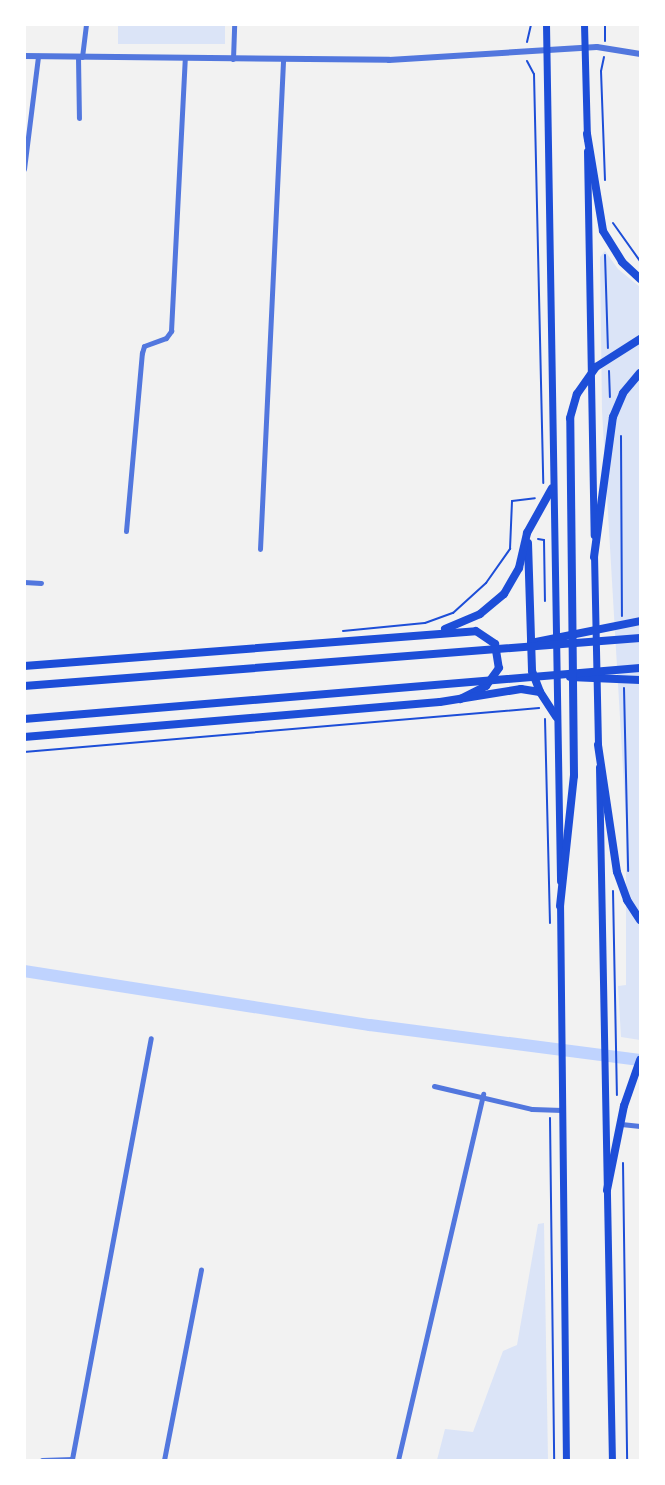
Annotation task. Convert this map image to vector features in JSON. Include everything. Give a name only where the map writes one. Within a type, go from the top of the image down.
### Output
[{"type":"main road","points":[[547,24],[566,1461]]},
{"type":"main road","points":[[584,24],[612,1461]]},
{"type":"main road","points":[[587,134],[603,231],[622,262],[640,279]]},
{"type":"main road","points":[[560,905],[574,776],[569,431],[573,406],[596,366],[640,339]]},
{"type":"main road","points":[[594,557],[613,417],[623,393],[640,373]]},
{"type":"main road","points":[[414,635],[457,626],[497,602],[519,568],[527,533],[552,488]]},
{"type":"main road","points":[[527,533],[532,671],[540,692],[556,717]]},
{"type":"main road","points":[[515,648],[640,621]]},
{"type":"main road","points":[[24,666],[470,631],[495,644],[500,659],[496,676],[460,699]]},
{"type":"main road","points":[[24,686],[640,638]]},
{"type":"main road","points":[[24,719],[640,668]]},
{"type":"main road","points":[[551,675],[640,680]]},
{"type":"main road","points":[[24,737],[460,699],[520,689],[540,692]]},
{"type":"main road","points":[[598,745],[617,872],[627,900],[640,920]]},
{"type":"main road","points":[[607,1190],[633,1076],[640,1060]]},
{"type":"street","points":[[79,118],[80,57],[86,24]]},
{"type":"street","points":[[233,59],[234,24]]},
{"type":"street","points":[[24,56],[283,60],[547,53],[584,49],[640,54]]},
{"type":"street","points":[[24,169],[38,56]]},
{"type":"street","points":[[126,531],[142,353],[144,346],[166,338],[171,331],[185,59]]},
{"type":"street","points":[[260,549],[283,60]]},
{"type":"street","points":[[24,582],[41,583]]},
{"type":"street","points":[[42,1461],[75,1460],[151,1038]]},
{"type":"street","points":[[434,1086],[562,1110]]},
{"type":"street","points":[[398,1461],[483,1094]]},
{"type":"street","points":[[621,1124],[640,1126]]},
{"type":"street","points":[[164,1461],[201,1270]]},
{"type":"path","points":[[526,42],[531,24]]},
{"type":"path","points":[[605,24],[606,36]]},
{"type":"path","points":[[604,63],[606,189]]},
{"type":"path","points":[[330,632],[425,623],[453,613],[486,583],[510,549],[512,501],[543,493],[534,74],[527,66]]},
{"type":"path","points":[[611,219],[640,261]]},
{"type":"path","points":[[605,249],[609,357]]},
{"type":"path","points":[[609,371],[610,398]]},
{"type":"path","points":[[24,752],[540,709],[545,720],[550,928]]},
{"type":"path","points":[[613,890],[617,1095]]},
{"type":"path","points":[[552,1110],[554,1461]]},
{"type":"path","points":[[623,1155],[627,1461]]},
{"type":"shaded area","points":[[118,25],[225,25],[225,44],[118,44]]},
{"type":"shaded area","points":[[605,251],[618,269],[640,287],[640,1040],[621,1037],[618,986],[626,985],[626,820],[602,411],[600,257]]},
{"type":"shaded area","points":[[544,1223],[548,1460],[437,1460],[445,1429],[473,1432],[503,1351],[517,1345],[538,1224]]},
{"type":"waterway","points":[[24,971],[370,1025],[640,1060]]}]
